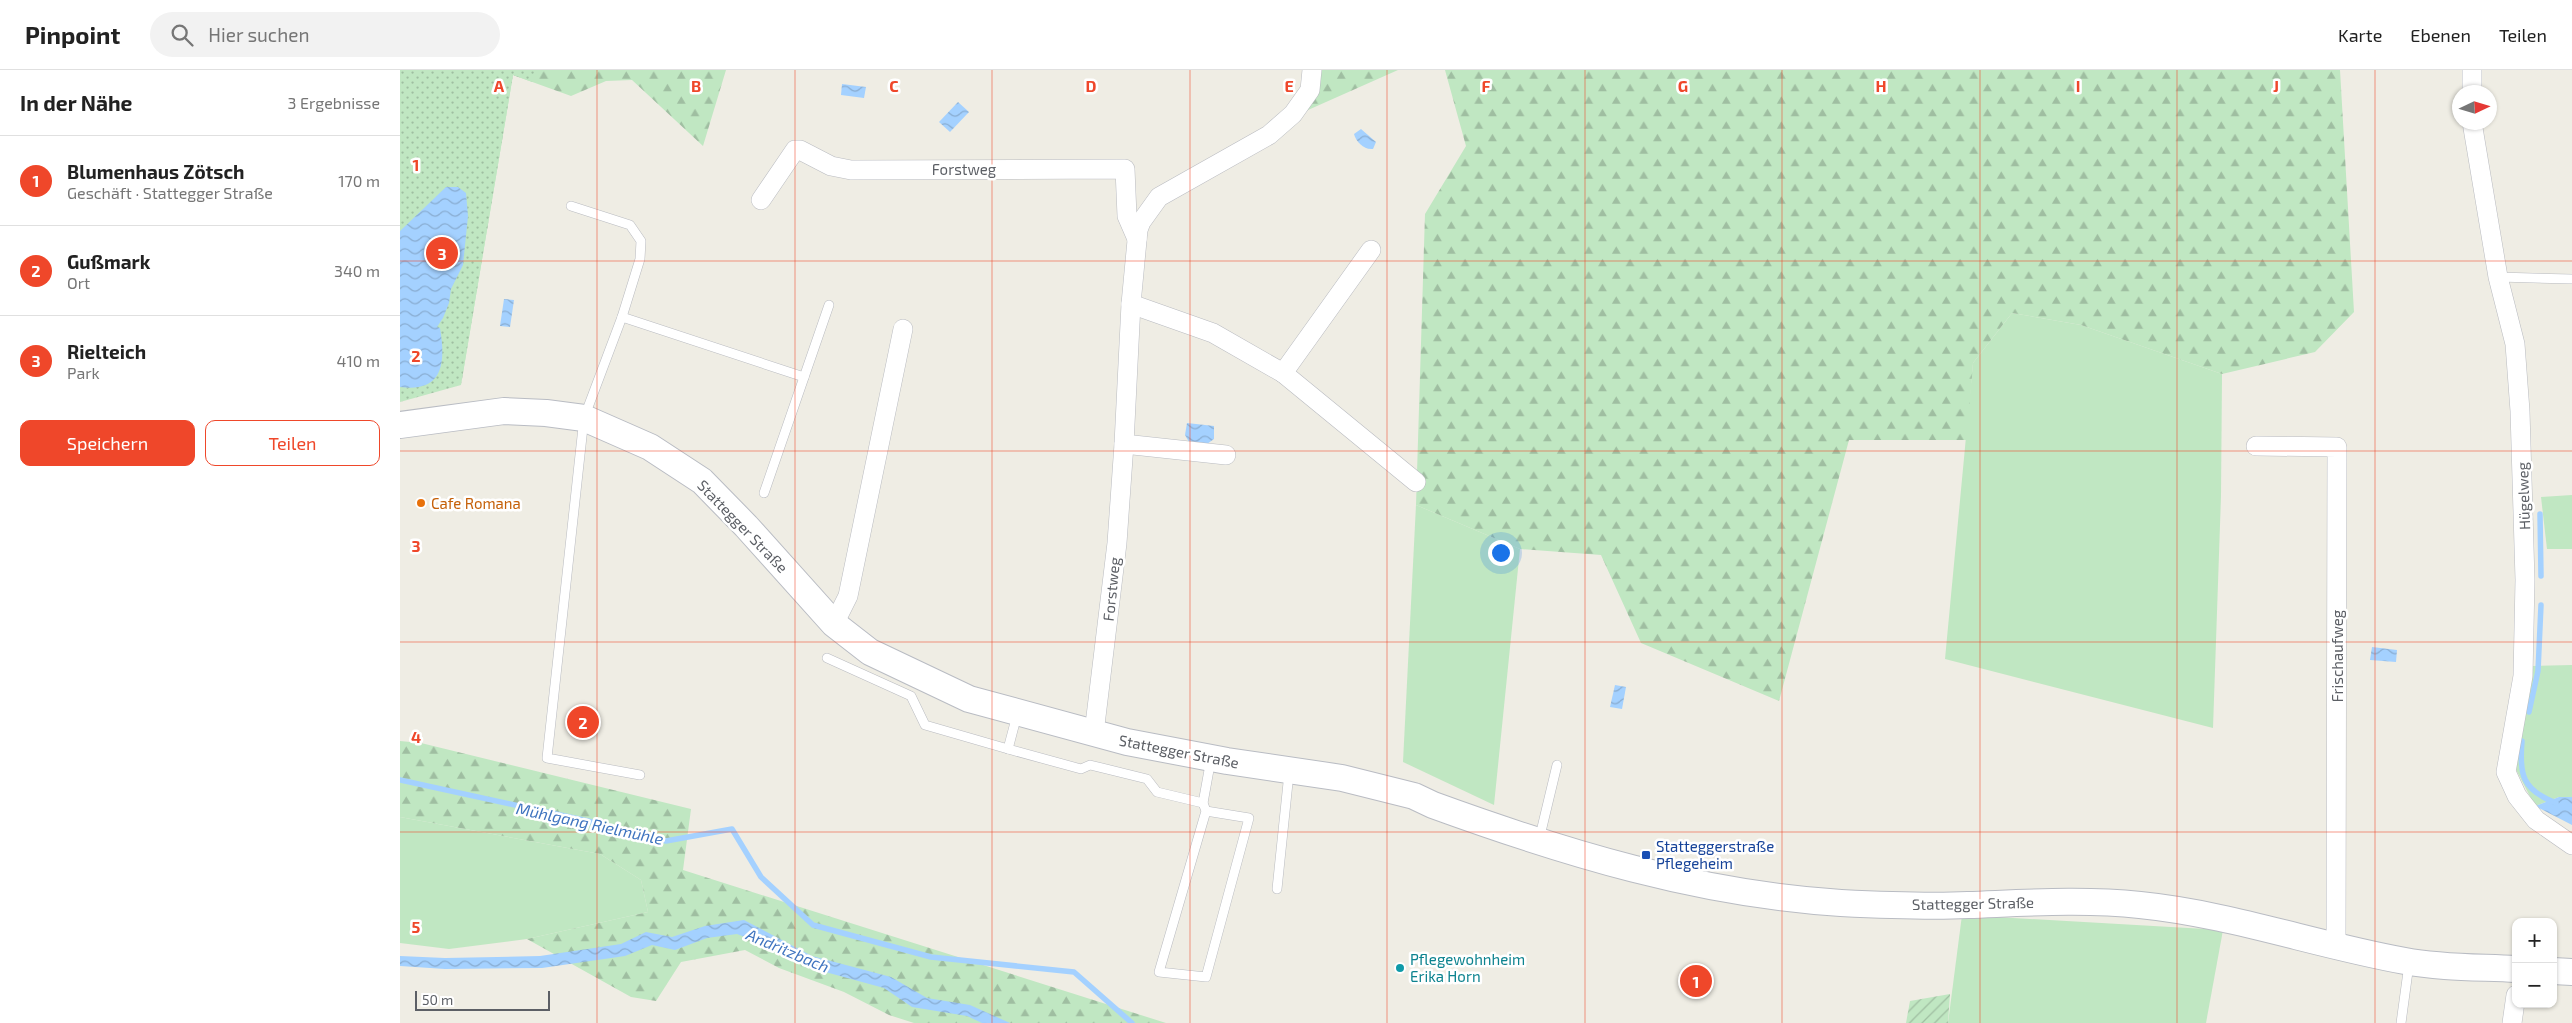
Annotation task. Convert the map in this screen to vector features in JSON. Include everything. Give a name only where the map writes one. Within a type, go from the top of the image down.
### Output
[{"type":"main road","name":"Stattegger Straße","points":[[400,425],[504,412],[546,413],[584,418],[650,447],[702,481],[746,526],[834,624],[870,652],[969,699],[1094,733],[1211,758],[1342,778],[1414,796],[1538,842],[1632,870],[1750,894],[1841,903],[1953,906],[2045,902],[2112,902],[2189,911],[2409,962],[2512,969]]},
{"type":"main road","points":[[2557,971],[2572,972]]},
{"type":"street","name":"Forstweg","points":[[1094,733],[1116,543],[1124,444],[1131,304],[1140,222],[1159,197],[1269,135],[1281,125],[1300,106],[1310,90],[1312,70]]},
{"type":"street","points":[[2472,70],[2472,85]]},
{"type":"street","name":"Hügelweg","points":[[2473,130],[2498,277],[2515,344],[2520,412],[2525,580],[2524,676],[2506,772],[2516,796],[2536,820],[2572,846]]},
{"type":"street","name":"Forstweg","points":[[760,200],[791,153],[797,150],[831,166],[851,170],[1125,168],[1127,216],[1137,239]]},
{"type":"street","points":[[1283,373],[1370,250]]},
{"type":"street","points":[[1131,304],[1213,333],[1283,373],[1416,482]]},
{"type":"street","points":[[834,624],[848,596],[903,329]]},
{"type":"street","points":[[1124,444],[1226,455]]},
{"type":"street","name":"Frischaufweg","points":[[2256,446],[2337,447],[2336,946]]},
{"type":"street","points":[[2512,1023],[2514,1008]]},
{"type":"lane","points":[[571,206],[630,225],[641,241],[640,259],[622,317],[584,418],[559,664],[547,758],[640,774]]},
{"type":"lane","points":[[2498,277],[2572,279]]},
{"type":"lane","points":[[764,494],[829,305]]},
{"type":"lane","points":[[622,317],[804,377]]},
{"type":"lane","points":[[827,658],[911,696],[925,725],[1080,769],[1090,764],[1147,779],[1157,792],[1204,807],[1249,818],[1206,977],[1159,972],[1204,807],[1211,758]]},
{"type":"lane","points":[[1008,749],[1017,712]]},
{"type":"lane","points":[[1538,842],[1557,765]]},
{"type":"lane","points":[[1277,889],[1290,770]]},
{"type":"lane","points":[[2401,1023],[2409,962]]},
{"type":"green space","points":[[400,70],[535,70],[532,82],[513,75],[461,385],[400,402]]},
{"type":"green space","points":[[498,70],[726,70],[703,146],[632,80],[606,81],[571,96],[513,75],[461,385]]},
{"type":"green space","points":[[1310,70],[1398,70],[1299,114]]},
{"type":"green space","points":[[1445,70],[2340,70],[2354,312],[2315,352],[2222,374],[2081,325],[2012,313],[1973,363],[1967,440],[1849,440],[1779,701],[1641,643],[1601,555],[1520,549],[1416,505],[1425,214],[1466,146]]},
{"type":"green space","points":[[2012,313],[2081,325],[2222,374],[2221,496],[2213,728],[1945,659],[1973,363]]},
{"type":"green space","points":[[2572,495],[2572,549],[2547,549],[2541,497]]},
{"type":"green space","points":[[1416,505],[1520,549],[1494,805],[1403,762]]},
{"type":"green space","points":[[2572,665],[2572,797],[2559,797],[2535,806],[2511,760],[2532,666]]},
{"type":"green space","points":[[400,741],[421,743],[691,809],[683,870],[1166,1023],[914,1023],[889,1015],[844,992],[779,968],[745,950],[681,962],[656,1001],[631,997],[527,939],[648,912],[641,880],[600,854],[400,817]]},
{"type":"green space","points":[[400,817],[600,854],[641,880],[648,912],[527,939],[449,949],[400,943]]},
{"type":"green space","points":[[1962,915],[2223,930],[2206,1023],[1948,1023]]},
{"type":"green space","points":[[1950,994],[1948,1023],[1906,1023],[1910,1001]]},
{"type":"water","points":[[842,84],[866,87],[864,98],[841,95]]},
{"type":"water","points":[[958,102],[969,112],[950,132],[939,122]]},
{"type":"water","points":[[1361,129],[1376,142],[1373,149],[1364,147],[1357,140],[1354,134]]},
{"type":"water","points":[[446,187],[458,187],[466,193],[468,216],[463,265],[451,289],[449,303],[443,318],[437,327],[440,328],[442,341],[441,364],[433,380],[425,385],[414,388],[400,387],[400,231]]},
{"type":"water","points":[[504,299],[514,300],[510,327],[500,326]]},
{"type":"water","points":[[1187,423],[1214,426],[1214,439],[1207,444],[1189,442],[1185,435]]},
{"type":"water","points":[[2372,647],[2397,650],[2396,662],[2370,660]]},
{"type":"water","points":[[1615,685],[1626,687],[1622,709],[1610,707]]},
{"type":"water","points":[[2559,797],[2572,797],[2572,825],[2535,806]]},
{"type":"water","name":"Andritzbach","points":[[744,920],[812,956],[891,977],[927,998],[970,1005],[1010,1023],[982,1023],[967,1016],[912,1007],[884,988],[807,967],[770,947],[737,934],[707,938],[675,950],[652,945],[625,956],[542,968],[445,969],[400,966],[400,956],[445,958],[540,956],[621,944],[646,932],[672,937],[705,926]]},
{"type":"waterway","points":[[2540,514],[2541,576]]},
{"type":"waterway","points":[[2529,712],[2538,671],[2541,605]]},
{"type":"waterway","points":[[2522,741],[2521,763],[2525,780],[2536,792],[2556,803]]},
{"type":"waterway","name":"Mühlgang Rielmühle","points":[[400,780],[588,821],[666,841],[732,829],[761,877],[813,925],[931,957],[1074,972],[1132,1023]]},
{"type":"place","name":"Rielteich","points":[[442,253]]},
{"type":"place","name":"Cafe Romana","points":[[421,503]]},
{"type":"place","name":"Gußmark","points":[[583,722]]},
{"type":"place","name":"Statteggerstraße Pflegeheim","points":[[1646,855]]},
{"type":"place","name":"Pflegewohnheim Erika Horn","points":[[1400,968]]},
{"type":"place","name":"Blumenhaus Zötsch","points":[[1696,981]]}]
